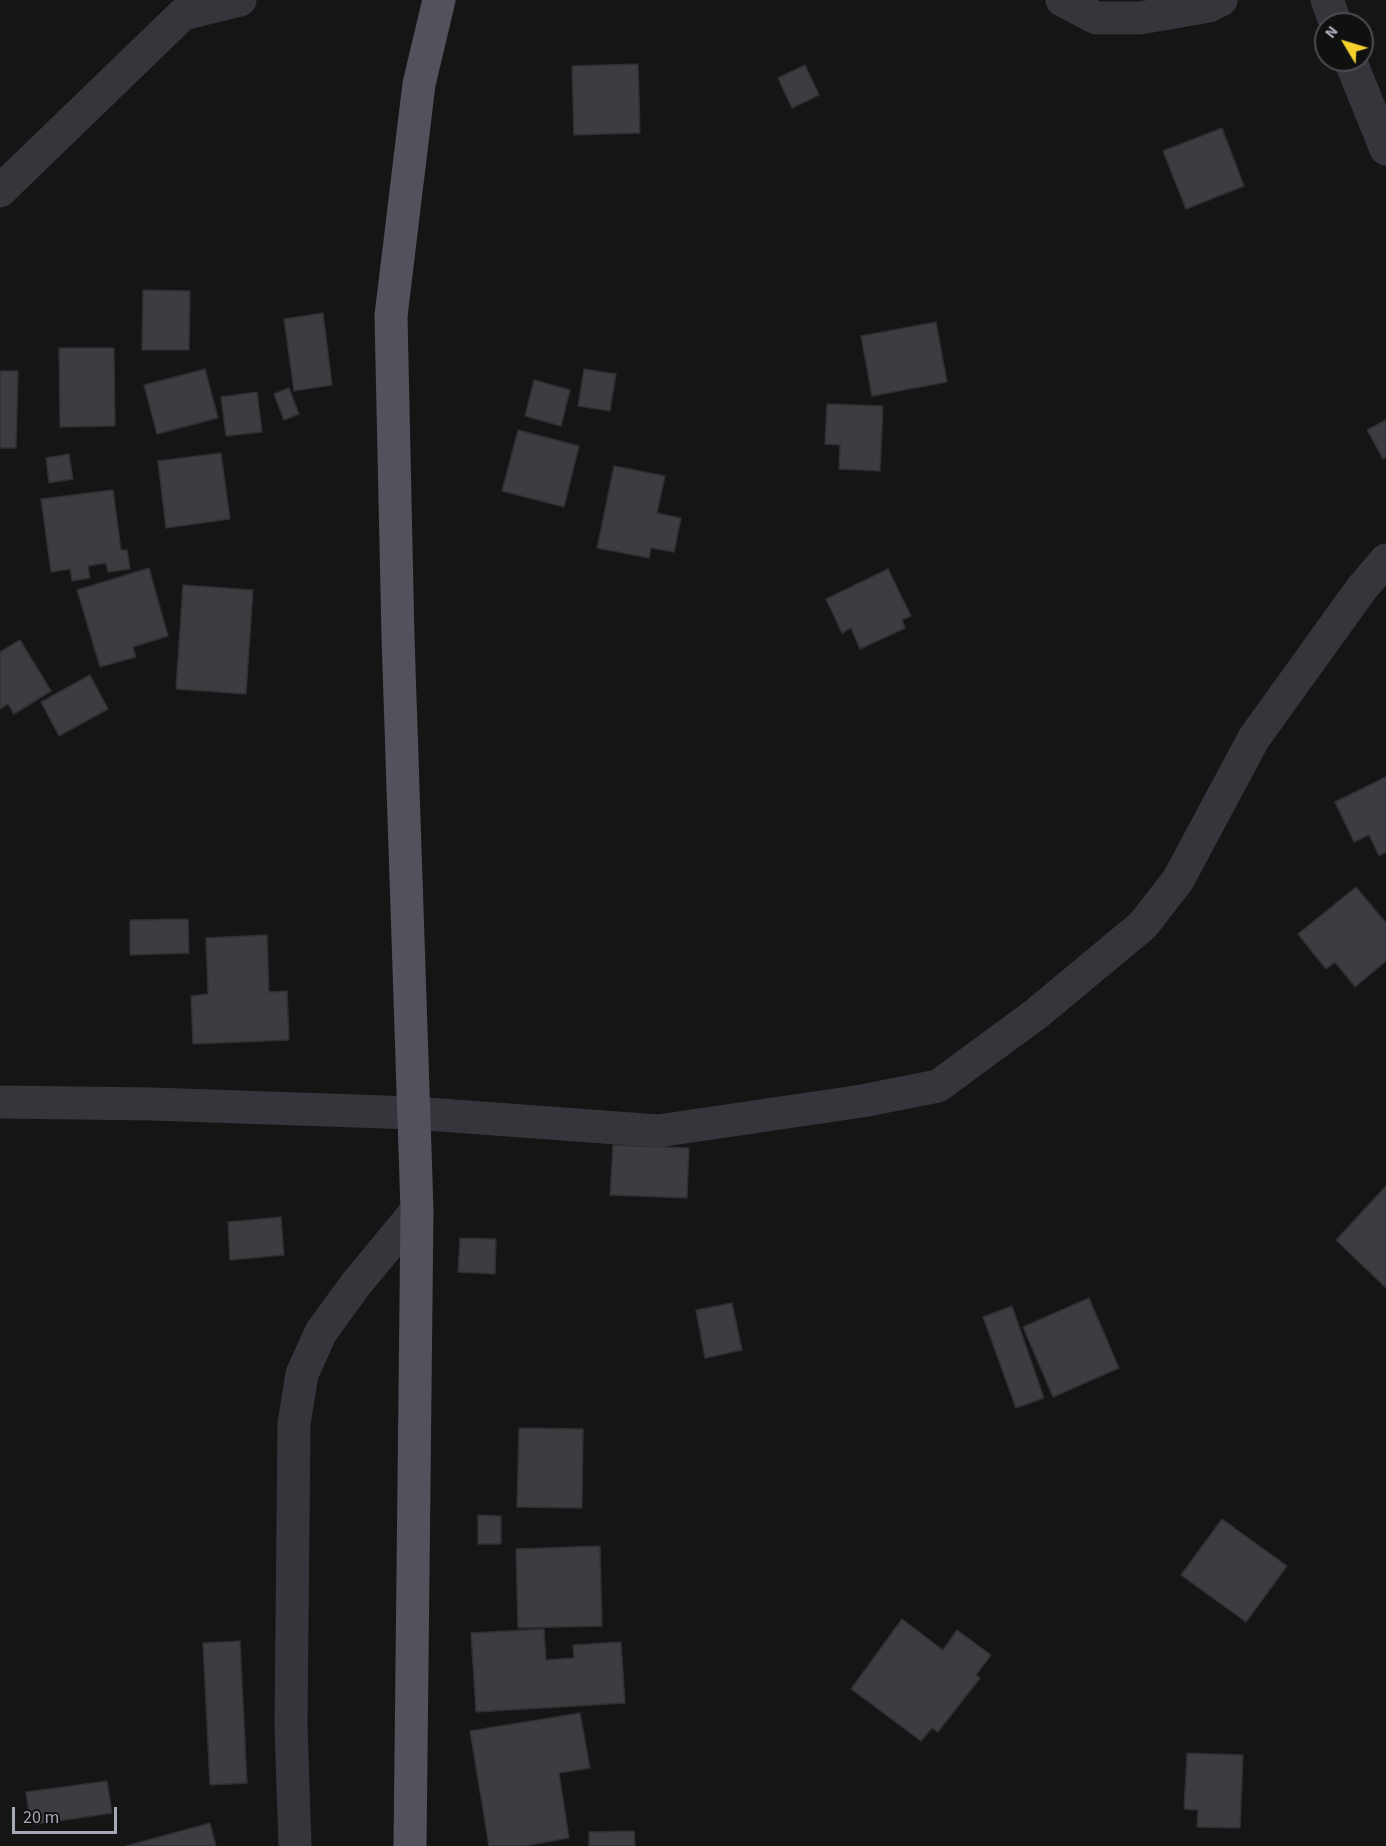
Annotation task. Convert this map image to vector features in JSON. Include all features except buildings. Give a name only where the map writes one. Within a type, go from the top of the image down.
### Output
[{"type":"main road","points":[[410,1846],[417,1210],[398,637],[391,316],[419,84],[439,0]]},
{"type":"street","points":[[0,191],[183,14],[240,0]]},
{"type":"street","points":[[1062,0],[1096,18],[1140,18],[1209,6],[1221,0]]},
{"type":"street","points":[[1355,72],[1386,149]]},
{"type":"street","points":[[0,1102],[414,1113],[658,1131],[862,1101],[938,1086],[1036,1014],[1143,925],[1178,880],[1254,738],[1362,588],[1386,560]]},
{"type":"street","points":[[295,1846],[291,1725],[294,1425],[302,1374],[321,1332],[356,1284],[417,1210]]}]
